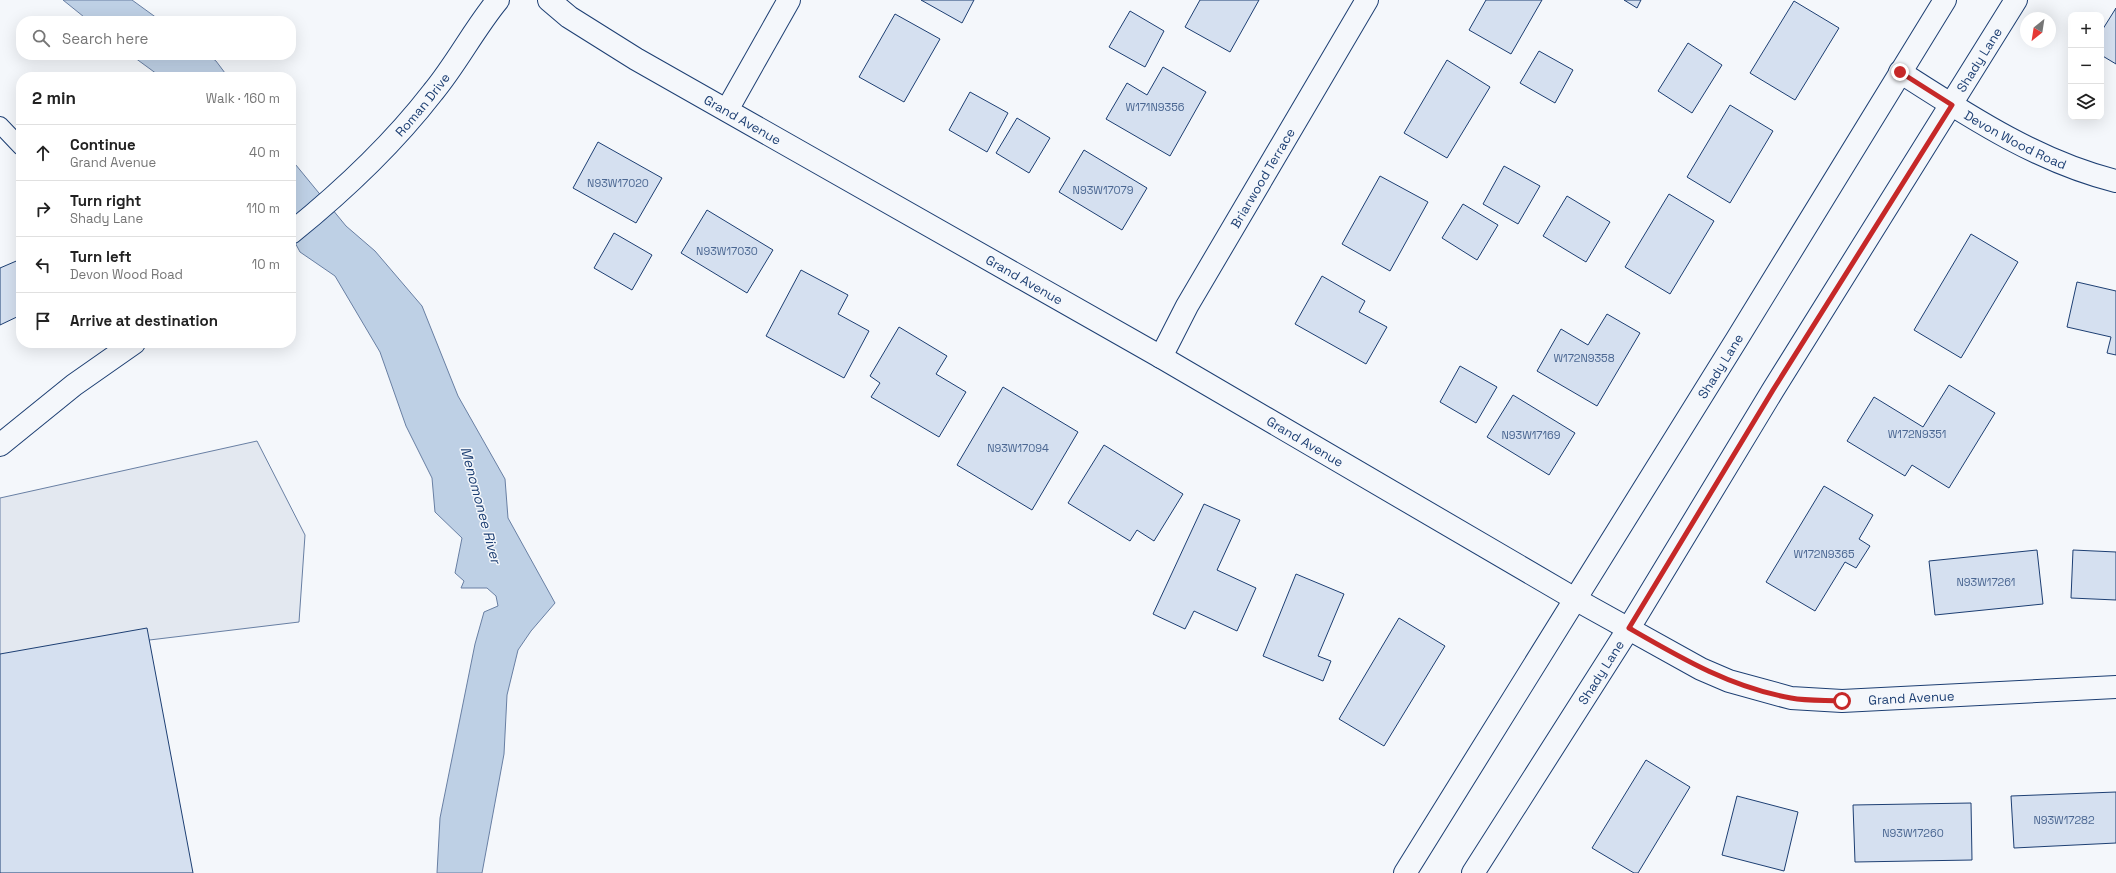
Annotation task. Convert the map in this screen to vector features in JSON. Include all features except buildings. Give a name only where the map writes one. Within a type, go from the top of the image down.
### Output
[{"type":"street","name":"Roman Drive","points":[[296,230],[334,198],[400,133],[439,85],[498,0]]},
{"type":"street","name":"Grand Avenue","points":[[549,0],[576,21],[636,59],[1161,357],[1575,599],[1701,669],[1722,678],[1791,698],[1842,701],[2116,687]]},
{"type":"street","points":[[727,110],[789,0]]},
{"type":"street","name":"Briarwood Terrace","points":[[1161,357],[1191,300],[1367,0]]},
{"type":"street","name":"Shady Lane","points":[[1405,873],[1945,0]]},
{"type":"street","name":"Shady Lane","points":[[1473,873],[1629,628],[1769,397],[2016,0]]},
{"type":"street","name":"Devon Wood Road","points":[[1900,72],[1952,105],[2025,147],[2092,175],[2116,181]]},
{"type":"street","points":[[0,446],[74,385],[127,348]]},
{"type":"lane","points":[[0,125],[16,142]]},
{"type":"shaded area","points":[[257,441],[305,535],[299,622],[0,658],[0,498]]},
{"type":"water","points":[[63,0],[132,0],[154,16],[83,16]]},
{"type":"water","points":[[138,60],[215,60],[224,72],[154,72]]},
{"type":"water","name":"Menomonee River","points":[[296,165],[346,226],[375,251],[422,306],[458,396],[505,479],[508,518],[555,603],[531,631],[518,650],[507,695],[504,754],[482,873],[437,873],[440,818],[475,644],[484,612],[498,606],[496,596],[487,588],[461,588],[464,581],[455,573],[462,538],[435,512],[432,478],[406,426],[380,352],[335,276],[300,252],[296,244]]},
{"type":"route","points":[[1842,701],[1791,698],[1729,681],[1701,669],[1629,628],[1773,390],[1952,105],[1900,72]]}]
